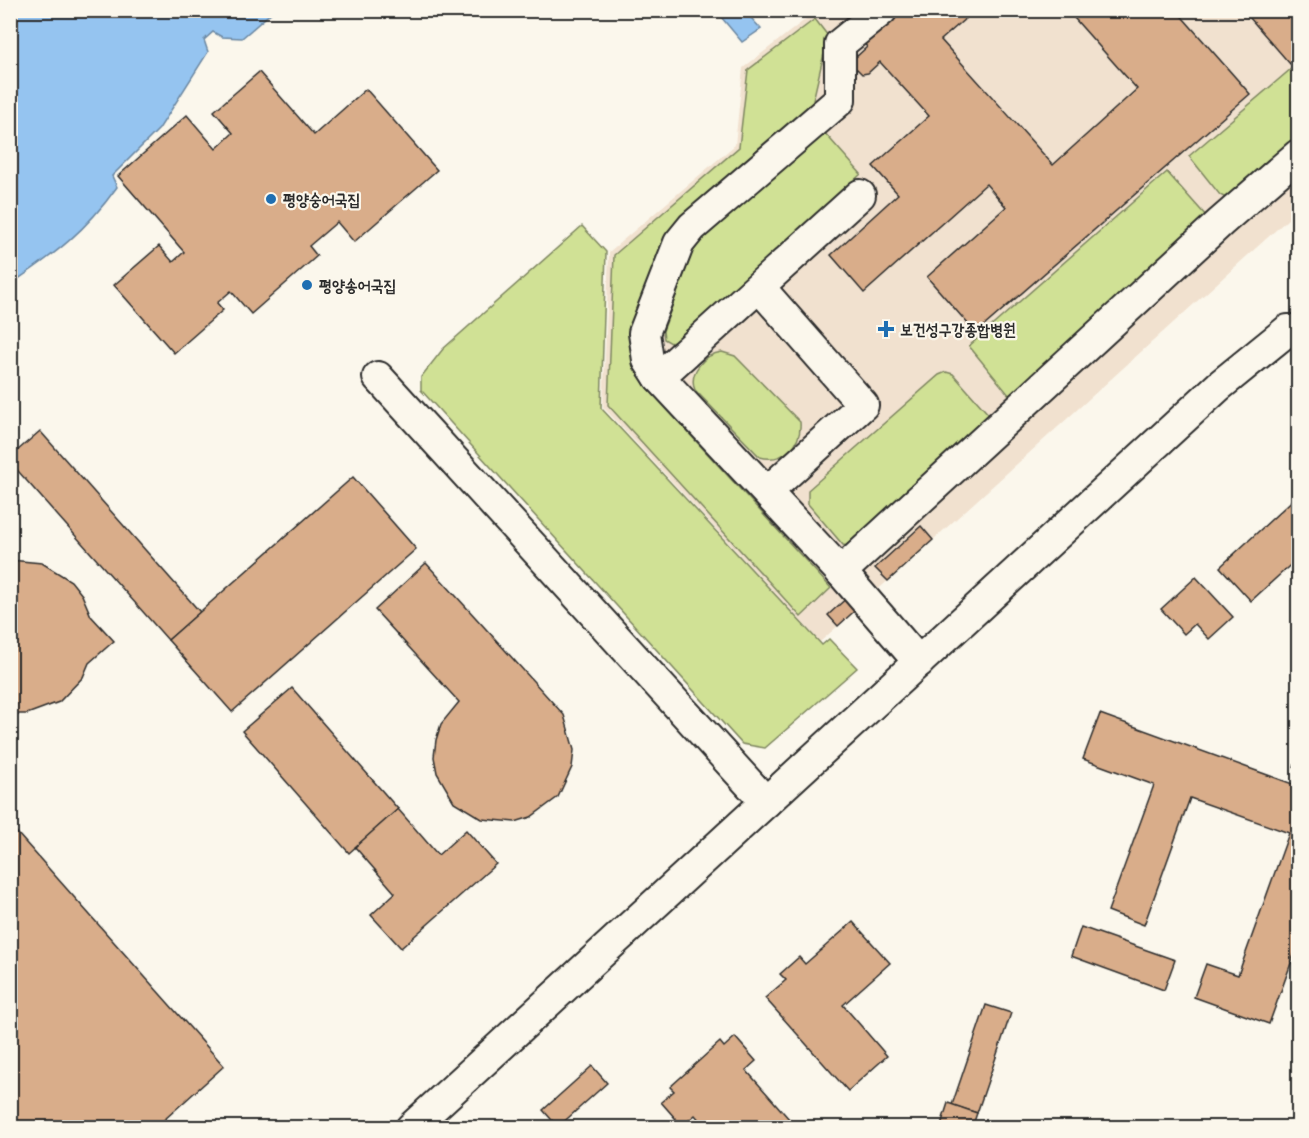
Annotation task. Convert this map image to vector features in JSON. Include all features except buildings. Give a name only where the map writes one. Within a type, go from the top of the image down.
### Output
[{"type":"street","points":[[882,10],[840,44],[840,100],[692,227],[679,243],[644,333],[648,360],[659,377],[841,572],[919,662]]},
{"type":"street","points":[[841,572],[1221,222],[1299,155]]},
{"type":"street","points":[[659,377],[760,288],[860,195]]},
{"type":"street","points":[[760,288],[863,405],[767,492]]},
{"type":"street","points":[[411,1128],[1219,386],[1288,330],[1299,330]]},
{"type":"street","points":[[378,377],[766,802]]},
{"type":"shaded area","name":"보건성구강종합병원","points":[[808,11],[1298,11],[1298,210],[820,642],[603,407],[609,252],[735,145],[743,68],[811,15]]},
{"type":"green space","points":[[815,19],[828,36],[809,118],[671,238],[650,274],[634,340],[633,367],[649,390],[831,588],[801,617],[608,405],[614,255],[739,147],[748,70]]},
{"type":"green space","points":[[1298,63],[1298,147],[1230,200],[1220,195],[1189,156]]},
{"type":"green space","points":[[823,131],[861,174],[679,340],[671,343],[664,339],[663,331],[695,244]]},
{"type":"green space","points":[[1167,172],[1207,217],[1016,398],[1009,395],[969,346]]},
{"type":"green space","points":[[582,226],[606,252],[601,408],[822,645],[829,639],[857,668],[765,748],[742,744],[421,390],[421,377],[443,349]]},
{"type":"green space","points":[[722,352],[735,356],[800,422],[798,438],[789,451],[783,455],[760,457],[695,390],[694,377],[699,365],[709,356]]},
{"type":"green space","points":[[946,372],[953,374],[990,416],[852,547],[843,545],[808,504],[808,490],[939,375]]},
{"type":"water","points":[[11,10],[273,11],[242,38],[222,37],[213,32],[204,40],[208,52],[159,129],[112,176],[117,187],[105,203],[81,230],[42,263],[11,284]]},
{"type":"water","points":[[716,11],[745,11],[761,29],[742,42]]},
{"type":"place","name":"평양숭어국집","points":[[271,199]]},
{"type":"place","name":"평양송어국집","points":[[307,285]]},
{"type":"place","name":"보건성구강종합병원","points":[[886,329]]}]
